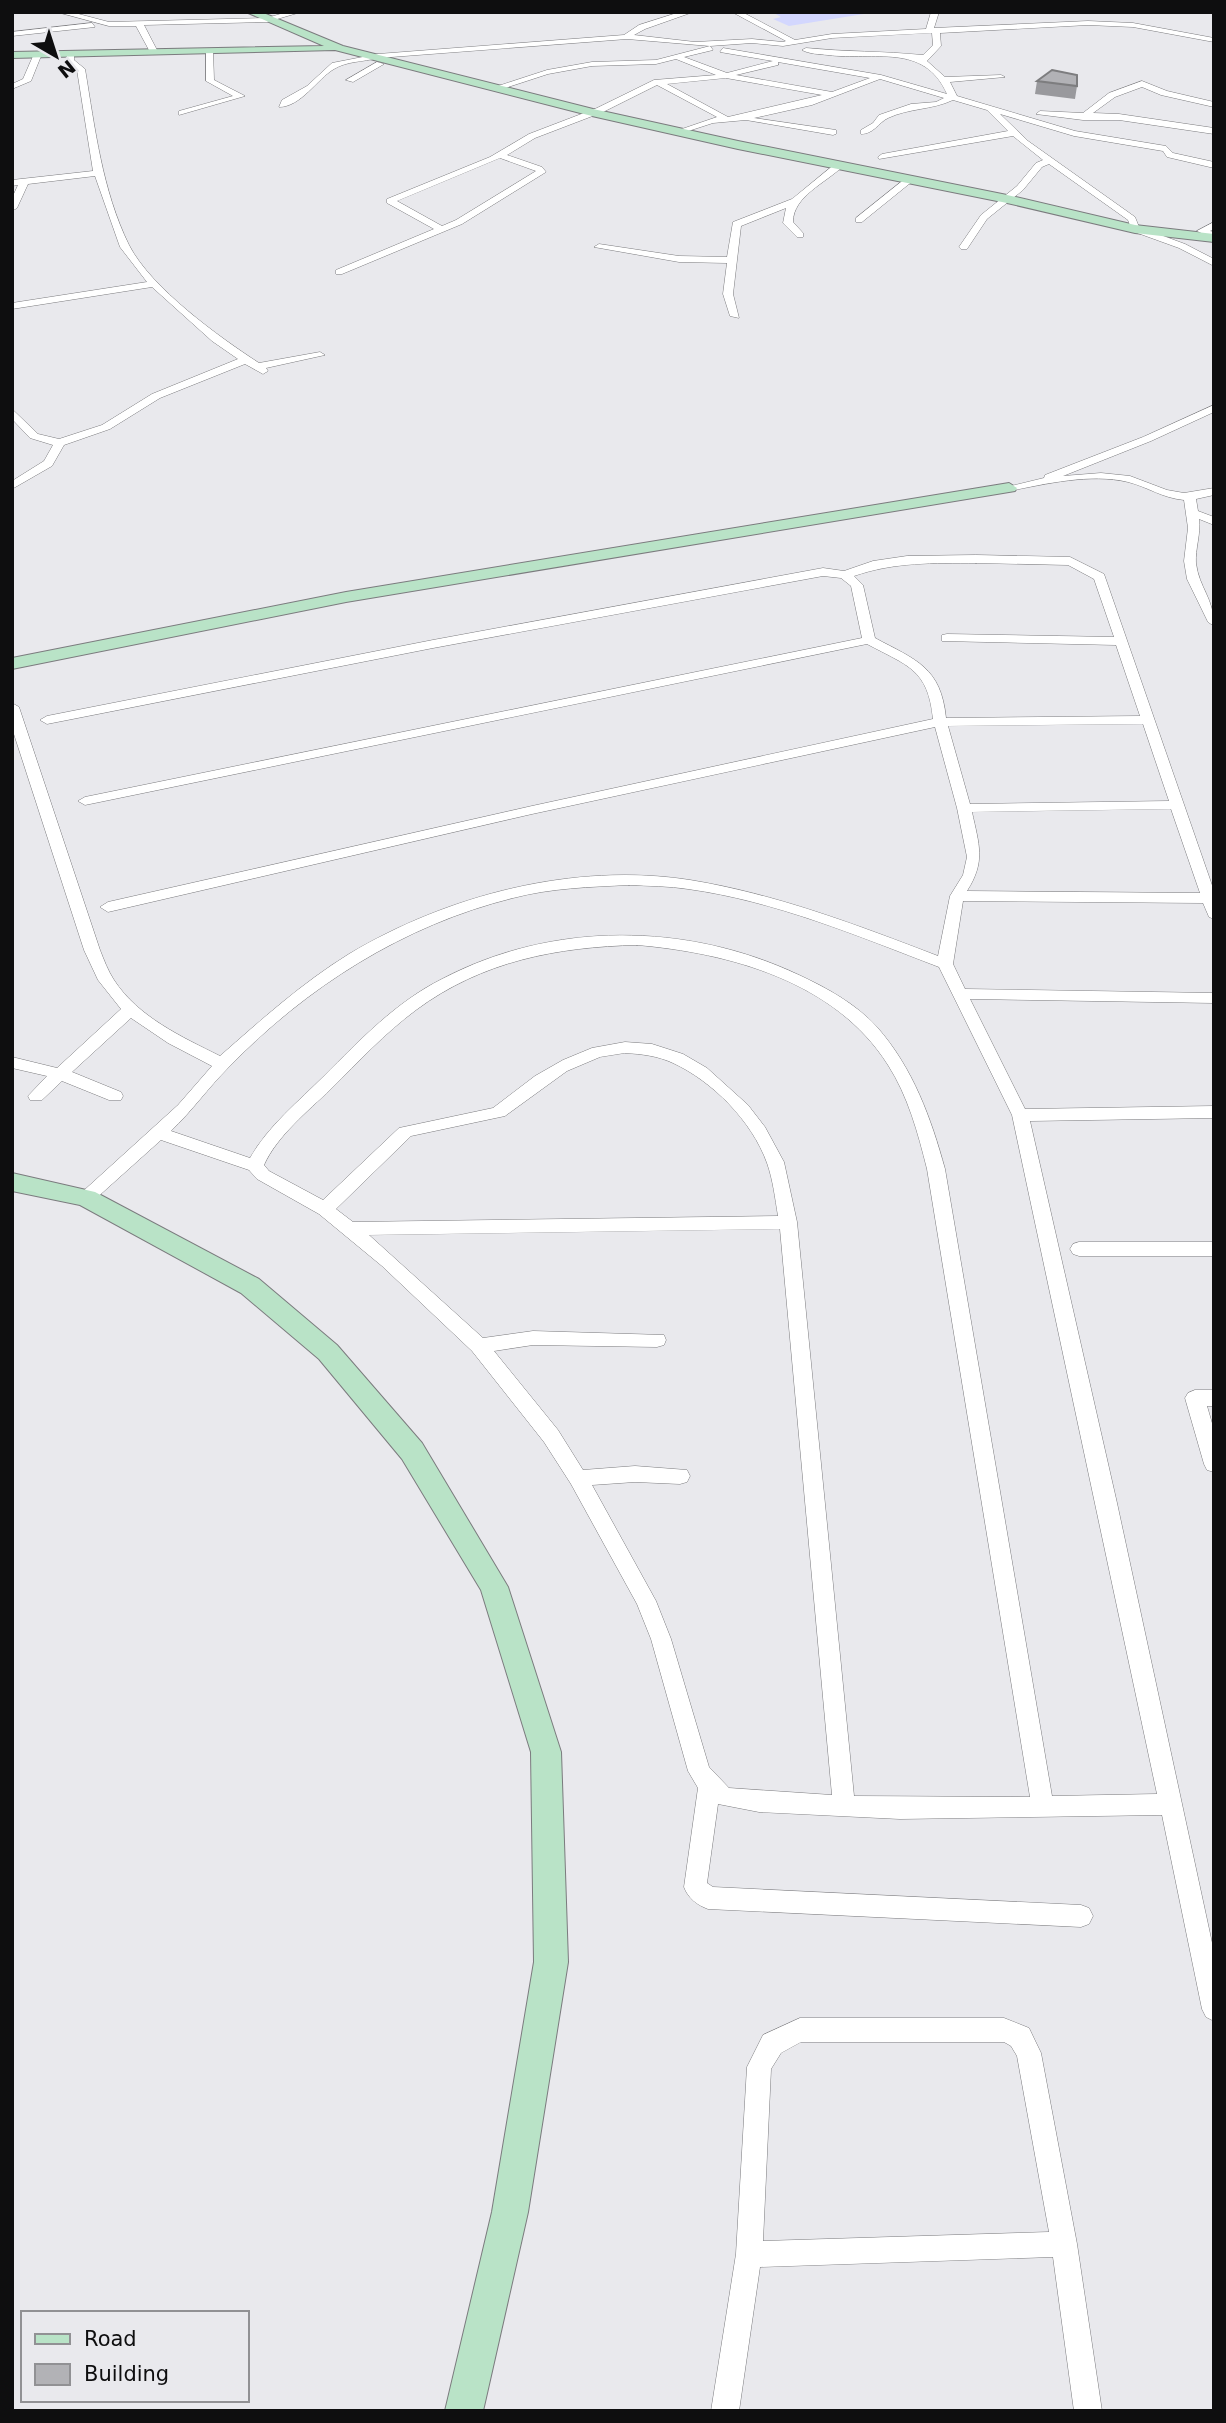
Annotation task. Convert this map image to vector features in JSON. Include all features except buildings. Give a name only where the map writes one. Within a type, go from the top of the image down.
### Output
[{"type":"street","points":[[61,12],[109,24]]},
{"type":"street","points":[[251,12],[339,48],[592,112],[838,166],[1007,199],[1135,229],[1182,246],[1214,263]]},
{"type":"street","points":[[12,34],[109,24],[267,20],[297,12]]},
{"type":"street","points":[[626,37],[642,27],[689,12]]},
{"type":"street","points":[[736,12],[797,43],[806,50],[817,66]]},
{"type":"street","points":[[935,12],[933,32],[937,46],[922,61],[943,80],[953,97]]},
{"type":"street","points":[[1098,12],[1120,16],[1133,24]]},
{"type":"street","points":[[139,23],[154,52]]},
{"type":"street","points":[[695,44],[752,41],[797,43],[832,36],[1088,23],[1133,24],[1214,40]]},
{"type":"street","points":[[646,37],[652,44],[678,58],[725,75],[759,84],[830,94]]},
{"type":"street","points":[[282,105],[296,94],[309,89],[330,67],[348,60],[646,37],[881,77],[1095,138],[1166,149],[1170,155],[1214,166]]},
{"type":"street","points":[[12,55],[339,48]]},
{"type":"street","points":[[499,88],[547,72],[592,64],[635,64],[678,58],[710,48]]},
{"type":"street","points":[[806,50],[844,55],[868,52],[925,58]]},
{"type":"street","points":[[182,113],[241,96],[210,81],[209,51]]},
{"type":"street","points":[[71,54],[70,61],[81,69],[98,173],[125,247],[154,284],[216,339],[260,369],[320,355]]},
{"type":"street","points":[[876,61],[886,54]]},
{"type":"street","points":[[12,87],[27,80],[37,56]]},
{"type":"street","points":[[349,80],[384,58]]},
{"type":"street","points":[[443,230],[390,201],[499,155],[533,136],[657,82],[725,75],[786,61]]},
{"type":"street","points":[[738,119],[809,103],[881,77]]},
{"type":"street","points":[[943,80],[1001,77]]},
{"type":"street","points":[[657,82],[725,118]]},
{"type":"street","points":[[1083,117],[1112,96],[1142,84],[1164,93],[1214,105]]},
{"type":"street","points":[[864,132],[876,125],[882,117],[914,106],[938,104],[953,97]]},
{"type":"street","points":[[996,111],[1119,117],[1214,131]]},
{"type":"street","points":[[996,111],[1014,133],[1048,162],[1132,219],[1135,229]]},
{"type":"street","points":[[682,132],[697,124],[725,118],[833,132]]},
{"type":"street","points":[[882,157],[1014,133]]},
{"type":"street","points":[[339,272],[443,230],[541,172],[499,155]]},
{"type":"street","points":[[964,247],[985,217],[1040,165],[1048,162]]},
{"type":"street","points":[[800,235],[788,223],[788,212],[795,201],[838,166]]},
{"type":"street","points":[[12,183],[98,173]]},
{"type":"street","points":[[859,220],[909,180]]},
{"type":"street","points":[[12,208],[26,181]]},
{"type":"street","points":[[735,316],[728,294],[736,224],[795,201]]},
{"type":"street","points":[[1214,225],[1202,231],[1214,237]]},
{"type":"street","points":[[1135,229],[1214,237]]},
{"type":"street","points":[[599,247],[679,259],[733,261]]},
{"type":"street","points":[[12,306],[154,284]]},
{"type":"street","points":[[12,412],[34,436],[60,443],[106,427],[156,396],[245,360]]},
{"type":"street","points":[[1040,482],[1076,465],[1147,439],[1214,408]]},
{"type":"street","points":[[12,486],[39,471],[58,450],[60,443]]},
{"type":"street","points":[[12,664],[346,597],[1040,482],[1130,479],[1157,490],[1190,498],[1214,491]]},
{"type":"street","points":[[1190,498],[1194,528],[1190,561],[1193,579],[1214,621]]},
{"type":"street","points":[[1190,512],[1214,521]]},
{"type":"street","points":[[47,720],[433,644],[823,572],[845,575],[873,565],[907,560],[1070,561],[1100,577],[1214,914]]},
{"type":"street","points":[[845,575],[857,585],[869,640]]},
{"type":"street","points":[[947,638],[1121,641]]},
{"type":"street","points":[[85,801],[869,640],[911,662],[926,676],[937,693],[940,722],[964,808],[974,857],[970,875],[957,897],[949,929],[945,964],[1020,1115],[1172,1804],[1214,2009]]},
{"type":"street","points":[[12,707],[92,950],[107,981],[131,1009],[174,1040],[222,1065]]},
{"type":"street","points":[[108,907],[545,807],[940,722],[1149,720]]},
{"type":"street","points":[[964,808],[1175,805]]},
{"type":"street","points":[[86,1198],[159,1133],[222,1065],[306,992],[382,942],[465,905],[500,894],[563,883],[655,882],[743,894],[821,918],[945,964]]},
{"type":"street","points":[[957,897],[1208,898]]},
{"type":"street","points":[[255,1166],[262,1152],[315,1096],[375,1034],[407,1008],[463,974],[524,952],[599,942],[680,942],[758,961],[803,982],[852,1013],[872,1031],[899,1067],[923,1117],[936,1169],[1041,1805]]},
{"type":"street","points":[[958,993],[1214,998]]},
{"type":"street","points":[[36,1096],[131,1009]]},
{"type":"street","points":[[325,1209],[405,1132],[420,1126],[502,1111],[558,1070],[601,1051],[624,1048],[662,1052],[694,1067],[730,1093],[750,1117],[774,1157],[788,1222],[844,1807]]},
{"type":"street","points":[[12,1062],[60,1074],[115,1096]]},
{"type":"street","points":[[1020,1115],[1214,1112]]},
{"type":"street","points":[[159,1133],[255,1166],[263,1175],[325,1209],[388,1261],[479,1346],[551,1436],[578,1478],[646,1601],[661,1639],[699,1771],[709,1788],[728,1798],[844,1807],[940,1810],[1041,1805],[1172,1804]]},
{"type":"street","points":[[12,1182],[86,1198],[250,1286],[328,1352],[412,1451],[494,1587],[546,1752],[551,1962],[510,2212],[464,2411]]},
{"type":"street","points":[[349,1229],[788,1222]]},
{"type":"street","points":[[1079,1249],[1214,1249]]},
{"type":"street","points":[[479,1346],[533,1338],[657,1340]]},
{"type":"street","points":[[1214,1398],[1195,1398],[1214,1464]]},
{"type":"street","points":[[578,1478],[635,1474],[680,1476]]},
{"type":"street","points":[[709,1788],[695,1886],[708,1898],[1081,1916]]},
{"type":"street","points":[[725,2411],[749,2253],[759,2067],[772,2045],[800,2031],[1004,2031],[1020,2037],[1029,2053],[1064,2244],[1088,2411]]},
{"type":"street","points":[[749,2253],[1064,2244]]},
{"type":"shaded area","points":[[772,12],[870,13],[789,26],[773,19],[781,17]]}]
